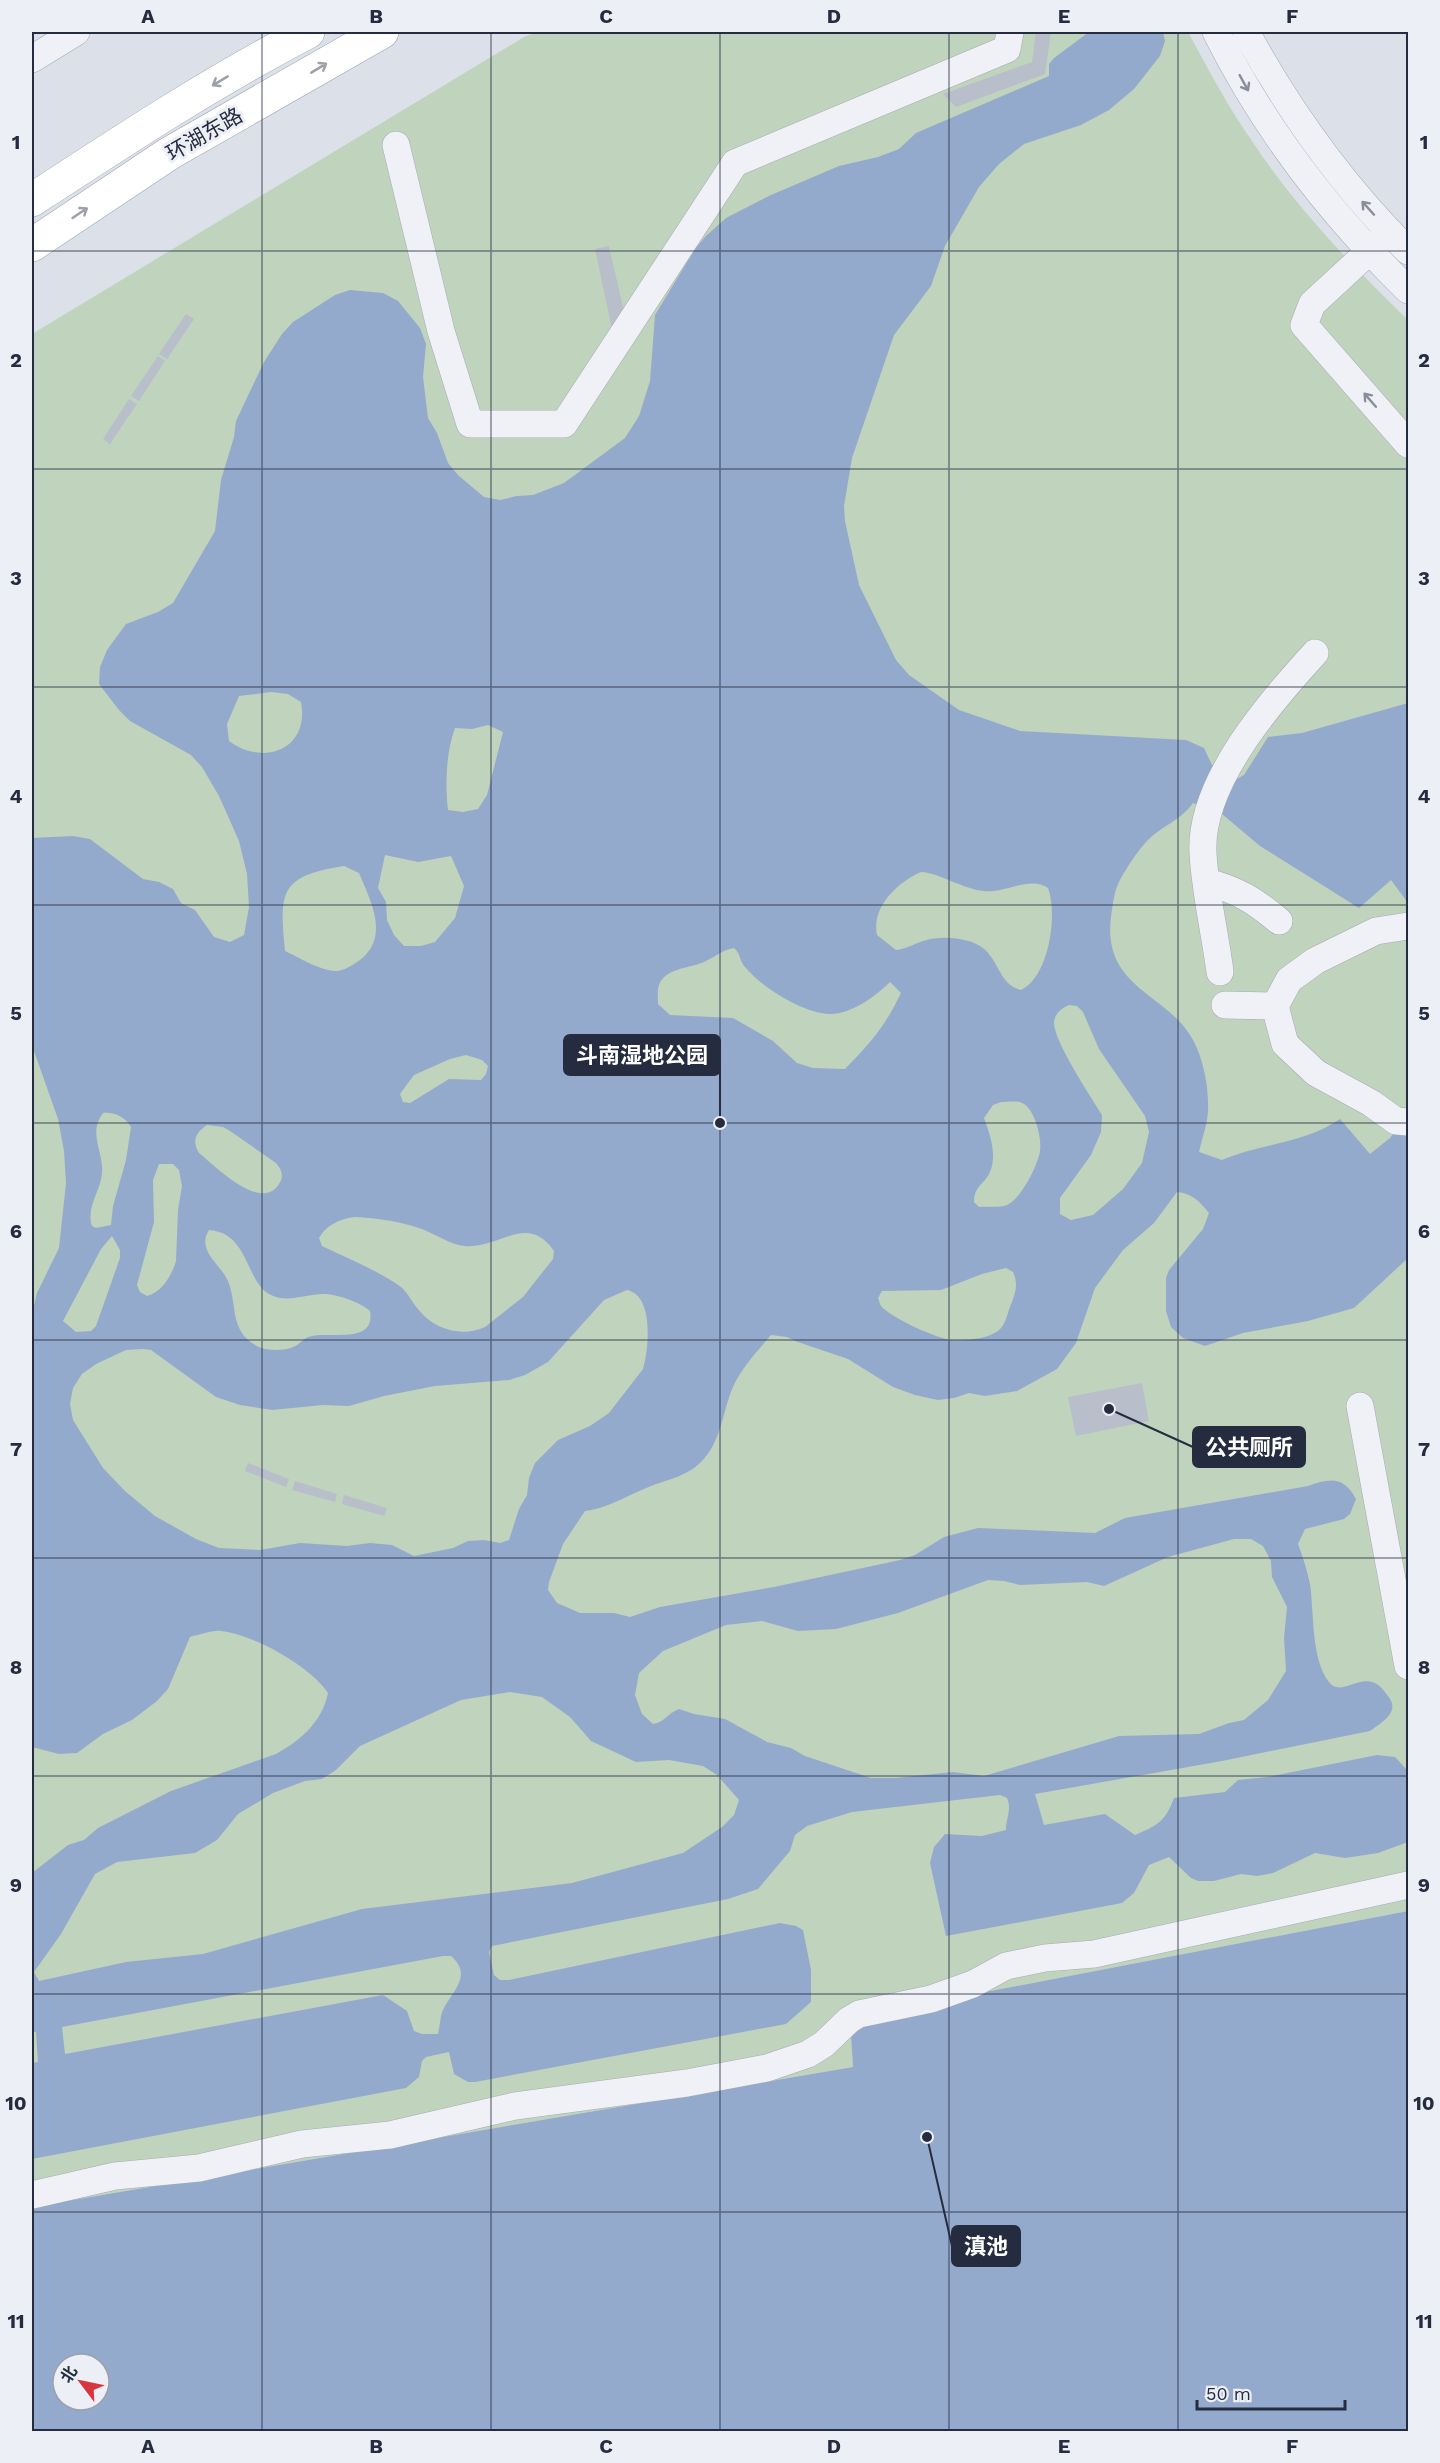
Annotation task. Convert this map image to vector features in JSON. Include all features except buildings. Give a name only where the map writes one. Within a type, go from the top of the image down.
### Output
[{"type":"main road","name":"环湖东路","points":[[32,200],[144,126],[265,54],[308,32]]},
{"type":"main road","name":"环湖东路","points":[[32,245],[170,153],[382,32]]},
{"type":"main road","points":[[265,54],[280,91]]},
{"type":"street","points":[[32,59],[76,32]]},
{"type":"street","points":[[396,145],[441,331],[470,424],[564,424],[735,163],[847,114],[1007,49],[1010,32]]},
{"type":"street","points":[[1216,32],[1262,114],[1307,177],[1368,251],[1408,290]]},
{"type":"street","points":[[1246,32],[1304,126],[1362,201],[1399,241],[1368,251],[1312,304],[1304,325],[1408,444]]},
{"type":"street","points":[[1220,972],[1203,852],[1204,831],[1210,807],[1235,753],[1253,726],[1315,652]]},
{"type":"street","points":[[1207,882],[1231,888],[1255,901],[1279,921]]},
{"type":"street","points":[[1408,926],[1376,931],[1315,961],[1289,980],[1275,1006],[1285,1044],[1316,1073],[1371,1103],[1396,1121],[1408,1122]]},
{"type":"street","points":[[1225,1005],[1275,1006]]},
{"type":"street","points":[[1360,1406],[1408,1666]]},
{"type":"street","points":[[32,2195],[115,2176],[199,2168],[302,2144],[390,2135],[515,2106],[687,2083],[767,2068],[808,2054],[824,2044],[849,2020],[859,2014],[931,2000],[973,1984],[1006,1966],[1045,1958],[1094,1954],[1408,1885]]},
{"type":"green space","points":[[537,32],[1188,32],[1233,112],[1285,187],[1345,256],[1408,320],[1408,1911],[851,2018],[853,2067],[32,2207],[32,334],[524,37]]},
{"type":"water","points":[[1089,32],[1163,32],[1165,41],[1160,56],[1134,89],[1109,110],[1081,125],[1024,144],[999,164],[979,187],[945,246],[931,286],[894,335],[852,458],[844,506],[845,521],[859,585],[896,660],[909,675],[959,710],[1020,731],[1186,740],[1204,748],[1212,765],[1237,779],[1244,775],[1268,737],[1302,733],[1408,703],[1408,903],[1391,880],[1359,908],[1260,846],[1222,814],[1193,803],[1183,814],[1148,840],[1124,873],[1114,897],[1111,941],[1116,960],[1126,975],[1182,1024],[1197,1048],[1207,1084],[1208,1103],[1207,1122],[1199,1152],[1222,1160],[1312,1134],[1340,1119],[1370,1154],[1390,1138],[1401,1124],[1408,1130],[1408,1258],[1354,1308],[1308,1321],[1243,1333],[1205,1346],[1183,1338],[1171,1327],[1166,1311],[1166,1278],[1169,1270],[1203,1229],[1209,1213],[1191,1196],[1177,1192],[1154,1223],[1123,1250],[1095,1288],[1076,1343],[1057,1369],[1017,1391],[985,1396],[969,1393],[938,1400],[915,1395],[893,1387],[848,1359],[787,1337],[771,1335],[737,1380],[729,1397],[717,1436],[708,1454],[695,1467],[681,1475],[608,1505],[585,1511],[563,1544],[548,1590],[557,1603],[580,1613],[614,1613],[630,1617],[660,1607],[774,1587],[900,1560],[915,1555],[944,1537],[978,1528],[1095,1533],[1125,1518],[1308,1486],[1323,1481],[1336,1481],[1347,1486],[1356,1499],[1350,1514],[1344,1519],[1305,1529],[1298,1544],[1310,1584],[1316,1648],[1323,1673],[1333,1686],[1344,1687],[1369,1681],[1381,1687],[1391,1702],[1391,1712],[1388,1716],[1370,1731],[1222,1761],[1035,1794],[1044,1825],[1105,1814],[1135,1835],[1160,1822],[1174,1798],[1225,1792],[1238,1780],[1268,1777],[1377,1755],[1395,1757],[1408,1771],[1408,1842],[1378,1853],[1345,1858],[1315,1853],[1273,1873],[1257,1876],[1241,1874],[1214,1881],[1198,1881],[1191,1878],[1169,1857],[1149,1865],[1134,1893],[1122,1903],[946,1936],[930,1863],[934,1847],[945,1834],[982,1836],[1006,1830],[1009,1810],[1007,1798],[1000,1795],[852,1812],[807,1826],[795,1835],[790,1851],[758,1889],[728,1899],[492,1946],[489,1952],[494,1975],[500,1980],[509,1980],[780,1923],[796,1926],[803,1930],[811,1970],[811,2002],[786,2024],[475,2082],[468,2082],[454,2074],[449,2052],[426,2057],[422,2061],[419,2077],[406,2088],[32,2159],[32,2063],[38,2062],[36,2032],[32,2032],[32,1873],[68,1845],[84,1840],[98,1828],[171,1791],[285,1749],[316,1721],[328,1693],[309,1673],[280,1653],[234,1633],[210,1632],[190,1637],[168,1689],[157,1701],[132,1720],[103,1734],[77,1753],[59,1754],[32,1747],[32,1314],[37,1293],[59,1248],[66,1183],[64,1151],[58,1119],[34,1051],[32,838],[73,836],[90,839],[143,879],[159,882],[173,889],[181,903],[195,910],[214,937],[230,942],[244,935],[249,907],[247,874],[239,841],[219,796],[202,767],[191,755],[130,721],[99,684],[100,667],[107,650],[126,624],[158,612],[173,603],[215,531],[221,480],[234,437],[236,421],[264,362],[282,334],[293,322],[335,295],[350,290],[383,293],[398,301],[420,328],[426,344],[423,377],[428,418],[437,433],[448,463],[458,475],[484,497],[500,500],[533,495],[564,483],[625,438],[639,416],[650,381],[655,315],[695,249],[726,218],[771,195],[839,166],[878,157],[899,149],[916,133],[1049,76],[1049,64]],"holes":[[[271,692],[288,694],[301,702],[302,718],[298,732],[282,749],[256,752],[243,749],[229,741],[227,724],[239,696]],[[488,725],[503,732],[487,795],[478,809],[463,812],[448,810],[447,768],[455,728],[472,729]],[[385,855],[418,862],[451,856],[464,886],[455,918],[435,942],[421,946],[404,946],[394,935],[387,920],[386,902],[378,888]],[[344,866],[359,873],[376,922],[373,944],[366,955],[354,964],[335,971],[317,967],[285,951],[284,900],[288,890],[296,881],[307,875]],[[921,872],[936,875],[976,890],[992,891],[1033,883],[1048,888],[1051,900],[1051,929],[1049,944],[1038,972],[1031,983],[1021,990],[1006,980],[985,950],[976,944],[959,939],[933,939],[896,950],[877,935],[876,925],[882,905],[895,889]],[[734,948],[745,967],[761,983],[783,998],[819,1013],[837,1013],[854,1008],[870,999],[890,982],[901,993],[877,1034],[845,1069],[813,1068],[797,1063],[773,1041],[733,1018],[670,1015],[658,1004],[658,987],[662,979],[679,969],[704,962]],[[1069,1005],[1077,1006],[1083,1012],[1099,1049],[1145,1116],[1149,1132],[1142,1163],[1123,1189],[1093,1215],[1071,1220],[1060,1214],[1060,1198],[1091,1155],[1101,1132],[1102,1115],[1055,1030],[1054,1022],[1061,1009]],[[466,1055],[482,1060],[488,1066],[481,1080],[449,1079],[410,1103],[403,1102],[400,1094],[414,1075],[450,1059]],[[1001,1102],[1019,1102],[1028,1107],[1039,1132],[1039,1157],[1023,1189],[1012,1202],[1004,1206],[979,1207],[974,1202],[976,1193],[992,1167],[991,1138],[984,1118],[993,1105]],[[103,1113],[119,1116],[131,1127],[126,1160],[113,1206],[111,1225],[96,1228],[92,1226],[91,1211],[102,1175],[97,1126]],[[207,1125],[223,1127],[276,1163],[282,1173],[279,1184],[271,1192],[261,1193],[238,1184],[199,1153],[196,1138]],[[159,1164],[173,1164],[179,1170],[182,1186],[178,1210],[176,1261],[162,1287],[147,1296],[140,1292],[137,1285],[154,1222],[153,1180]],[[354,1217],[397,1222],[465,1246],[490,1243],[523,1233],[534,1234],[544,1240],[554,1251],[553,1259],[523,1297],[485,1327],[467,1332],[448,1330],[424,1316],[401,1287],[363,1265],[322,1246],[319,1238],[322,1233],[339,1221]],[[209,1230],[222,1233],[232,1239],[239,1248],[255,1279],[269,1294],[282,1298],[316,1294],[341,1297],[370,1311],[370,1322],[366,1329],[358,1333],[316,1335],[285,1349],[261,1348],[241,1332],[230,1286],[205,1243]],[[112,1236],[120,1250],[120,1258],[96,1326],[91,1331],[76,1332],[63,1321],[101,1249]],[[1006,1268],[1013,1272],[1016,1281],[1016,1290],[1006,1320],[1000,1329],[988,1336],[969,1340],[945,1339],[915,1327],[886,1311],[878,1298],[882,1291],[941,1290],[982,1274]],[[627,1290],[636,1294],[642,1302],[646,1312],[648,1337],[643,1369],[609,1413],[590,1426],[558,1440],[535,1463],[529,1478],[527,1495],[519,1509],[509,1540],[500,1543],[484,1540],[468,1541],[453,1548],[414,1556],[392,1545],[370,1543],[347,1546],[300,1543],[260,1550],[219,1548],[196,1539],[155,1516],[125,1491],[103,1468],[73,1420],[70,1404],[73,1388],[82,1374],[96,1364],[126,1350],[151,1350],[216,1397],[240,1405],[272,1410],[323,1405],[349,1406],[384,1396],[435,1386],[509,1380],[525,1375],[548,1362],[604,1300]],[[1234,1539],[1251,1539],[1263,1546],[1271,1561],[1272,1577],[1287,1607],[1284,1638],[1286,1671],[1268,1700],[1244,1720],[1199,1734],[1119,1736],[984,1776],[953,1772],[896,1778],[871,1778],[805,1756],[791,1748],[767,1742],[725,1719],[679,1709],[653,1724],[642,1714],[635,1695],[639,1673],[663,1651],[726,1625],[762,1621],[798,1631],[836,1629],[898,1613],[988,1580],[1020,1585],[1087,1582],[1104,1586],[1168,1557]],[[510,1692],[542,1697],[570,1717],[591,1741],[636,1762],[669,1760],[703,1766],[717,1775],[739,1800],[734,1815],[722,1827],[683,1853],[572,1883],[362,1909],[203,1954],[126,1962],[39,1981],[34,1972],[61,1934],[95,1874],[117,1862],[195,1853],[217,1840],[238,1814],[273,1793],[305,1781],[322,1779],[336,1770],[360,1746],[461,1700]],[[451,1956],[458,1963],[461,1977],[443,2010],[438,2034],[422,2034],[414,2031],[407,2011],[383,1995],[65,2054],[62,2027]]]},
{"type":"water","points":[[1408,1911],[1408,2431],[32,2432],[32,2207],[853,2067],[850,2018]]},
{"type":"place","name":"斗南湿地公园","points":[[720,1123]]},
{"type":"place","name":"公共厕所","points":[[1109,1409]]},
{"type":"place","name":"滇池","points":[[927,2137]]}]
